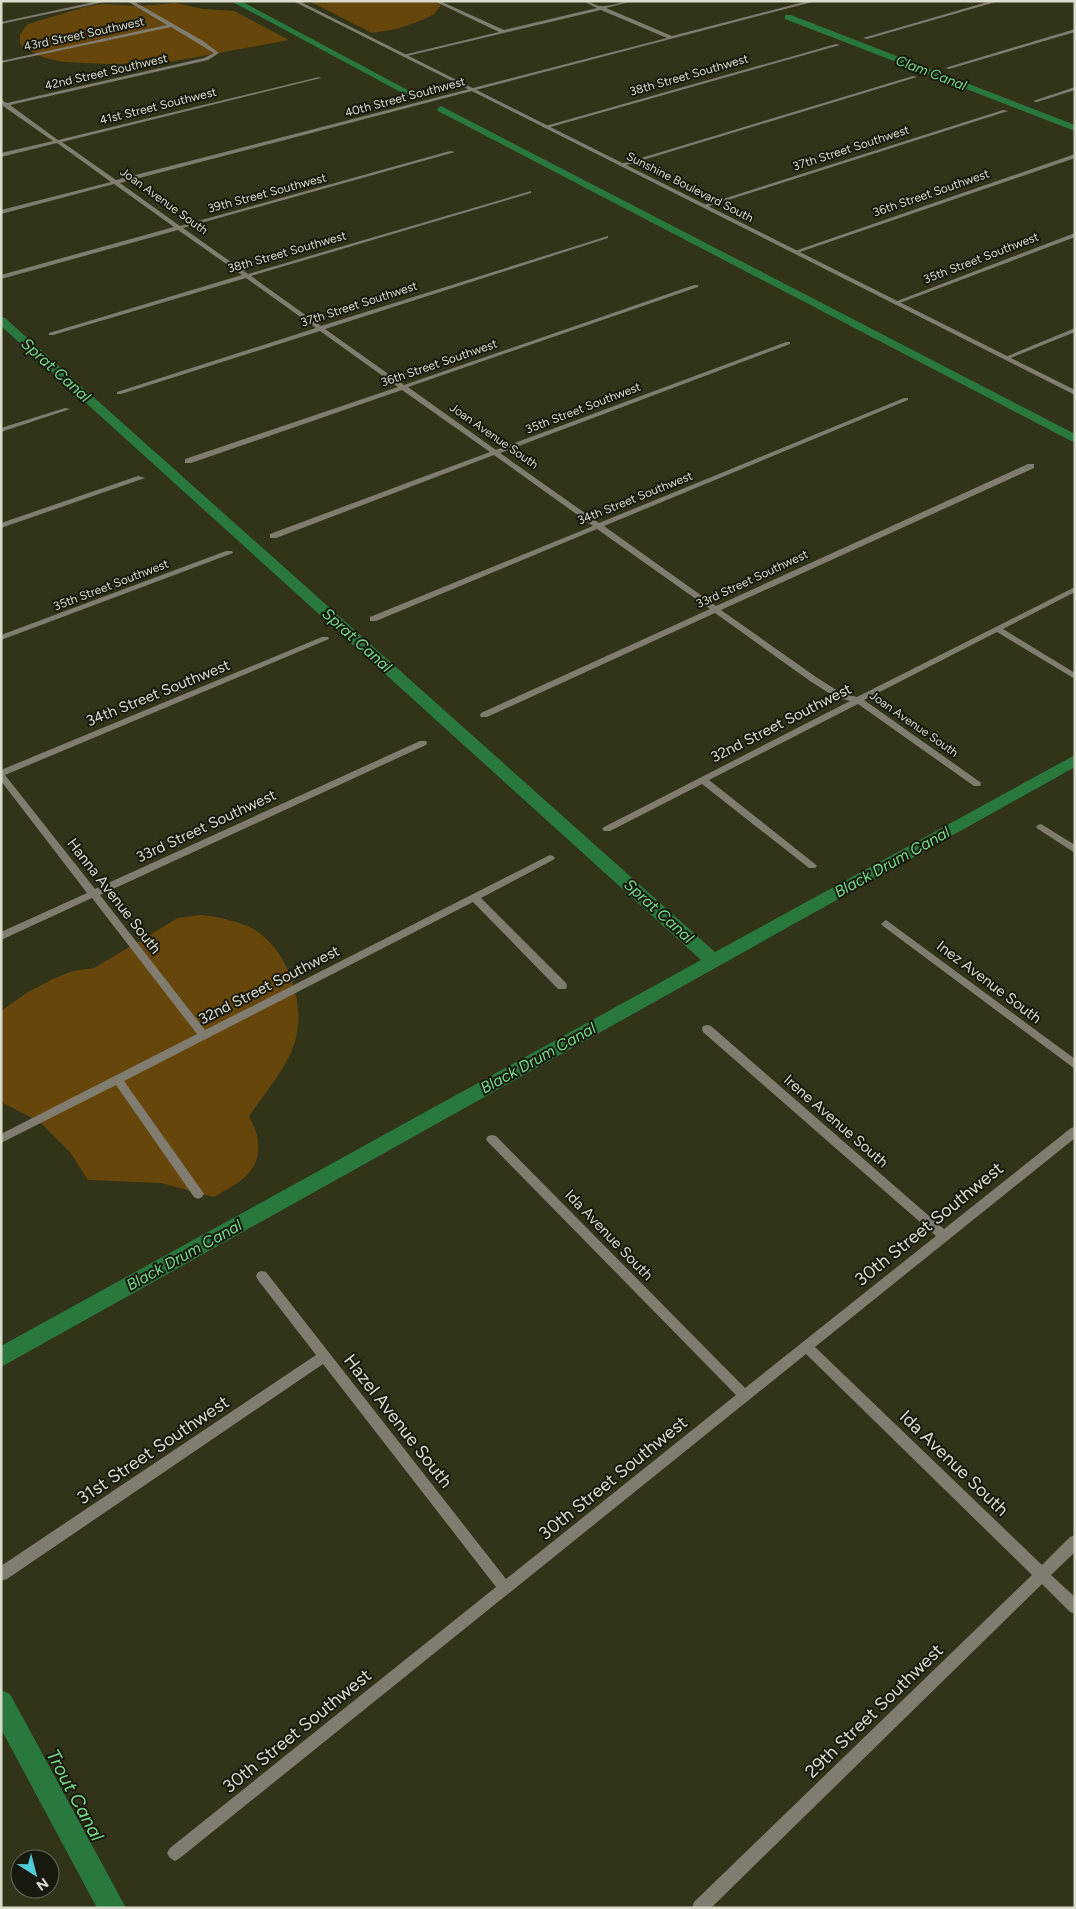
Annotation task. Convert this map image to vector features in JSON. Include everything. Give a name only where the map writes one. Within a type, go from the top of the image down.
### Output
[{"type":"street","points":[[1,23],[106,1]]},
{"type":"street","points":[[129,1],[172,25]]},
{"type":"street","name":"Sunshine Boulevard South","points":[[295,1],[1075,393]]},
{"type":"street","points":[[436,1],[504,32]]},
{"type":"street","points":[[443,4],[457,1]]},
{"type":"street","points":[[585,1],[672,38]]},
{"type":"street","points":[[405,56],[631,1]]},
{"type":"street","name":"40th Street Southwest","points":[[1,212],[814,1]]},
{"type":"street","points":[[865,38],[997,1]]},
{"type":"street","name":"42nd Street Southwest","points":[[3,104],[214,56],[217,53],[172,25]]},
{"type":"street","name":"43rd Street Southwest","points":[[1,62],[172,25]]},
{"type":"street","points":[[947,68],[1075,30]]},
{"type":"street","name":"38th Street Southwest","points":[[545,127],[838,45]]},
{"type":"street","points":[[621,165],[915,77]]},
{"type":"street","name":"41st Street Southwest","points":[[1,155],[319,78]]},
{"type":"street","points":[[1035,101],[1075,88]]},
{"type":"street","name":"Joan Avenue South","points":[[3,104],[116,182],[716,610],[838,695],[858,700],[977,784]]},
{"type":"street","name":"37th Street Southwest","points":[[704,206],[1005,110]]},
{"type":"street","name":"39th Street Southwest","points":[[1,277],[452,152]]},
{"type":"street","name":"36th Street Southwest","points":[[795,252],[1075,156]]},
{"type":"street","name":"38th Street Southwest","points":[[51,334],[529,192]]},
{"type":"street","name":"35th Street Southwest","points":[[895,303],[1075,235]]},
{"type":"street","name":"37th Street Southwest","points":[[119,393],[606,237]]},
{"type":"street","name":"36th Street Southwest","points":[[188,461],[696,286]]},
{"type":"street","points":[[1006,358],[1075,330]]},
{"type":"street","name":"35th Street Southwest","points":[[273,536],[788,343]]},
{"type":"street","name":"34th Street Southwest","points":[[373,619],[906,399]]},
{"type":"street","points":[[1,430],[67,409]]},
{"type":"street","name":"33rd Street Southwest","points":[[484,715],[1031,466]]},
{"type":"street","points":[[1,526],[141,478]]},
{"type":"street","name":"35th Street Southwest","points":[[1,638],[229,553]]},
{"type":"street","name":"32nd Street Southwest","points":[[607,829],[1075,589]]},
{"type":"street","points":[[998,629],[1075,677]]},
{"type":"street","name":"34th Street Southwest","points":[[1,774],[325,639]]},
{"type":"street","name":"33rd Street Southwest","points":[[1,936],[423,743]]},
{"type":"street","name":"Hanna Avenue South","points":[[1,774],[204,1036]]},
{"type":"street","points":[[703,780],[812,866]]},
{"type":"street","points":[[1041,827],[1075,850]]},
{"type":"street","name":"32nd Street Southwest","points":[[1,1139],[550,858]]},
{"type":"street","points":[[474,897],[562,986]]},
{"type":"street","name":"Inez Avenue South","points":[[886,924],[1075,1065]]},
{"type":"street","name":"Irene Avenue South","points":[[707,1029],[944,1236]]},
{"type":"street","points":[[118,1080],[198,1194]]},
{"type":"street","name":"30th Street Southwest","points":[[175,1853],[1075,1132]]},
{"type":"street","name":"Ida Avenue South","points":[[492,1139],[745,1396]]},
{"type":"street","name":"Hazel Avenue South","points":[[262,1276],[505,1588]]},
{"type":"street","name":"Ida Avenue South","points":[[806,1346],[1075,1607]]},
{"type":"street","name":"31st Street Southwest","points":[[2,1574],[325,1356]]},
{"type":"street","name":"29th Street Southwest","points":[[700,1908],[1075,1542]]},
{"type":"shaded area","points":[[309,1],[433,1],[441,5],[434,14],[420,21],[396,29],[372,33]]},
{"type":"shaded area","points":[[176,3],[203,9],[234,11],[289,40],[159,64],[129,65],[64,62],[45,58],[23,48],[20,43],[20,34],[28,24],[85,7],[102,4],[139,6]]},
{"type":"shaded area","points":[[200,915],[243,924],[255,930],[267,940],[277,951],[285,965],[296,995],[298,1027],[295,1042],[281,1071],[249,1116],[258,1139],[256,1162],[239,1182],[214,1197],[161,1183],[88,1180],[70,1152],[40,1122],[1,1102],[1,1011],[28,992],[53,979],[73,971],[94,968],[178,918]]},
{"type":"waterway","points":[[235,1],[411,94]]},
{"type":"waterway","name":"Clam Canal","points":[[788,17],[1075,128]]},
{"type":"waterway","points":[[441,109],[1075,439]]},
{"type":"waterway","name":"Sprat Canal","points":[[1,320],[714,961]]},
{"type":"waterway","name":"Black Drum Canal","points":[[714,961],[1075,760]]},
{"type":"waterway","name":"Black Drum Canal","points":[[1,1357],[714,961]]},
{"type":"waterway","name":"Trout Canal","points":[[1,1703],[112,1908]]}]
